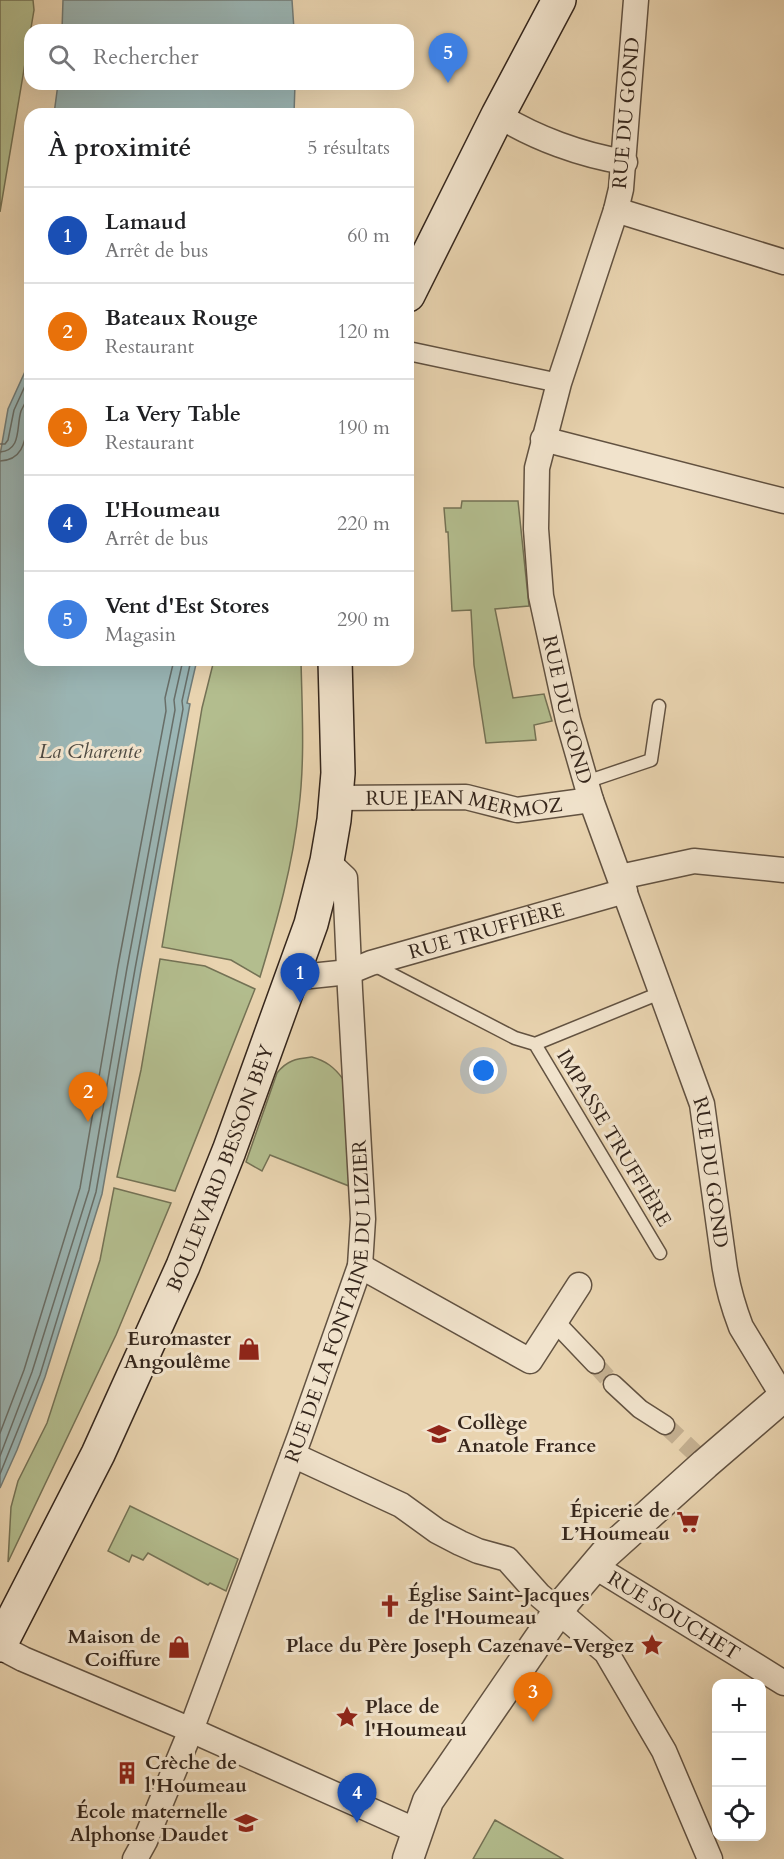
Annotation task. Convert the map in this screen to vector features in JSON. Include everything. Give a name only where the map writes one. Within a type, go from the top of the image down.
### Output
[{"type":"main road","points":[[414,283],[498,115],[559,0]]},
{"type":"main road","name":"BOULEVARD BESSON BEY","points":[[0,1646],[98,1454],[183,1266],[229,1151],[311,924],[327,861],[336,798],[338,773],[335,666]]},
{"type":"street","name":"RUE DU GOND","points":[[636,0],[625,162],[616,210],[559,383],[537,468],[535,496],[541,596],[568,720],[589,791],[660,993],[702,1104],[727,1284],[737,1317],[766,1371],[784,1397]]},
{"type":"street","points":[[498,115],[517,127],[597,158],[625,162]]},
{"type":"street","points":[[616,210],[784,262]]},
{"type":"street","points":[[414,352],[559,383]]},
{"type":"street","points":[[543,439],[784,501]]},
{"type":"street","name":"RUE JEAN MERMOZ","points":[[336,798],[466,797],[517,810],[589,791]]},
{"type":"street","name":"RUE DE LA FONTAINE DU LIZIER","points":[[135,1859],[145,1841],[190,1730],[293,1455],[360,1266],[363,1219],[360,968],[345,878],[327,861]]},
{"type":"street","name":"RUE TRUFFIÈRE","points":[[291,978],[360,968],[694,861],[784,870]]},
{"type":"street","points":[[360,1266],[530,1360],[579,1285]]},
{"type":"street","points":[[556,1323],[595,1364]]},
{"type":"street","points":[[613,1384],[640,1409],[665,1425]]},
{"type":"street","points":[[408,1859],[428,1800],[558,1611],[594,1566],[700,1458],[784,1397]]},
{"type":"street","points":[[293,1455],[401,1505],[437,1531],[460,1543],[507,1559],[539,1595],[606,1652],[664,1751],[710,1859]]},
{"type":"street","name":"RUE SOUCHET","points":[[594,1566],[784,1683]]},
{"type":"street","points":[[0,1646],[22,1659],[190,1730],[417,1831]]},
{"type":"lane","points":[[589,791],[651,759],[659,706]]},
{"type":"lane","name":"IMPASSE TRUFFIÈRE","points":[[360,968],[515,1038],[535,1044],[660,993]]},
{"type":"lane","name":"IMPASSE TRUFFIÈRE","points":[[535,1044],[660,1253]]},
{"type":"green space","points":[[0,0],[33,0],[32,24],[24,24],[24,69],[0,212]]},
{"type":"green space","points":[[462,501],[518,501],[529,606],[495,609],[513,698],[544,694],[552,721],[534,725],[536,740],[486,743],[474,665],[471,610],[452,611],[448,532],[446,532],[444,508],[461,508]]},
{"type":"green space","points":[[212,666],[301,666],[303,752],[296,829],[284,893],[260,977],[231,960],[162,947],[202,708]]},
{"type":"green space","points":[[160,959],[205,966],[255,989],[175,1191],[117,1177],[141,1070]]},
{"type":"green space","points":[[312,1057],[329,1065],[343,1079],[349,1186],[270,1155],[262,1171],[246,1162],[277,1073],[284,1065],[292,1061]]},
{"type":"green space","points":[[114,1188],[171,1203],[116,1335],[8,1562],[11,1507],[18,1481],[47,1423],[100,1260]]},
{"type":"green space","points":[[130,1506],[238,1559],[226,1591],[210,1583],[208,1585],[148,1553],[143,1560],[132,1555],[129,1562],[108,1551]]},
{"type":"green space","points":[[495,1820],[563,1859],[473,1859]]},
{"type":"water","points":[[63,0],[292,0],[294,24],[62,24]]},
{"type":"water","points":[[57,90],[295,90],[294,108],[55,108]]},
{"type":"water","name":"La Charente","points":[[24,374],[24,666],[196,666],[187,703],[190,704],[102,1194],[45,1377],[0,1488],[0,455],[8,409]]},
{"type":"tunnel","points":[[595,1364],[613,1384]]},
{"type":"tunnel","points":[[665,1425],[695,1453]]},
{"type":"place","name":"Vent d'Est Stores","points":[[448,83]]},
{"type":"place","name":"Lamaud","points":[[300,1003]]},
{"type":"place","name":"Bateaux Rouge","points":[[88,1122]]},
{"type":"place","name":"Euromaster Angoulême","points":[[249,1349]]},
{"type":"place","name":"Collège Anatole France","points":[[439,1434]]},
{"type":"place","name":"Épicerie de L’Houmeau","points":[[688,1522]]},
{"type":"place","name":"Église Saint-Jacques de l'Houmeau","points":[[390,1606]]},
{"type":"place","name":"Place du Père Joseph Cazenave-Vergez","points":[[652,1645]]},
{"type":"place","name":"Maison de Coiffure","points":[[179,1647]]},
{"type":"place","name":"Place de l'Houmeau","points":[[347,1717]]},
{"type":"place","name":"La Very Table","points":[[533,1722]]},
{"type":"place","name":"Crèche de l'Houmeau","points":[[127,1773]]},
{"type":"place","name":"École maternelle Alphonse Daudet","points":[[246,1823]]},
{"type":"place","name":"L'Houmeau","points":[[357,1823]]}]
